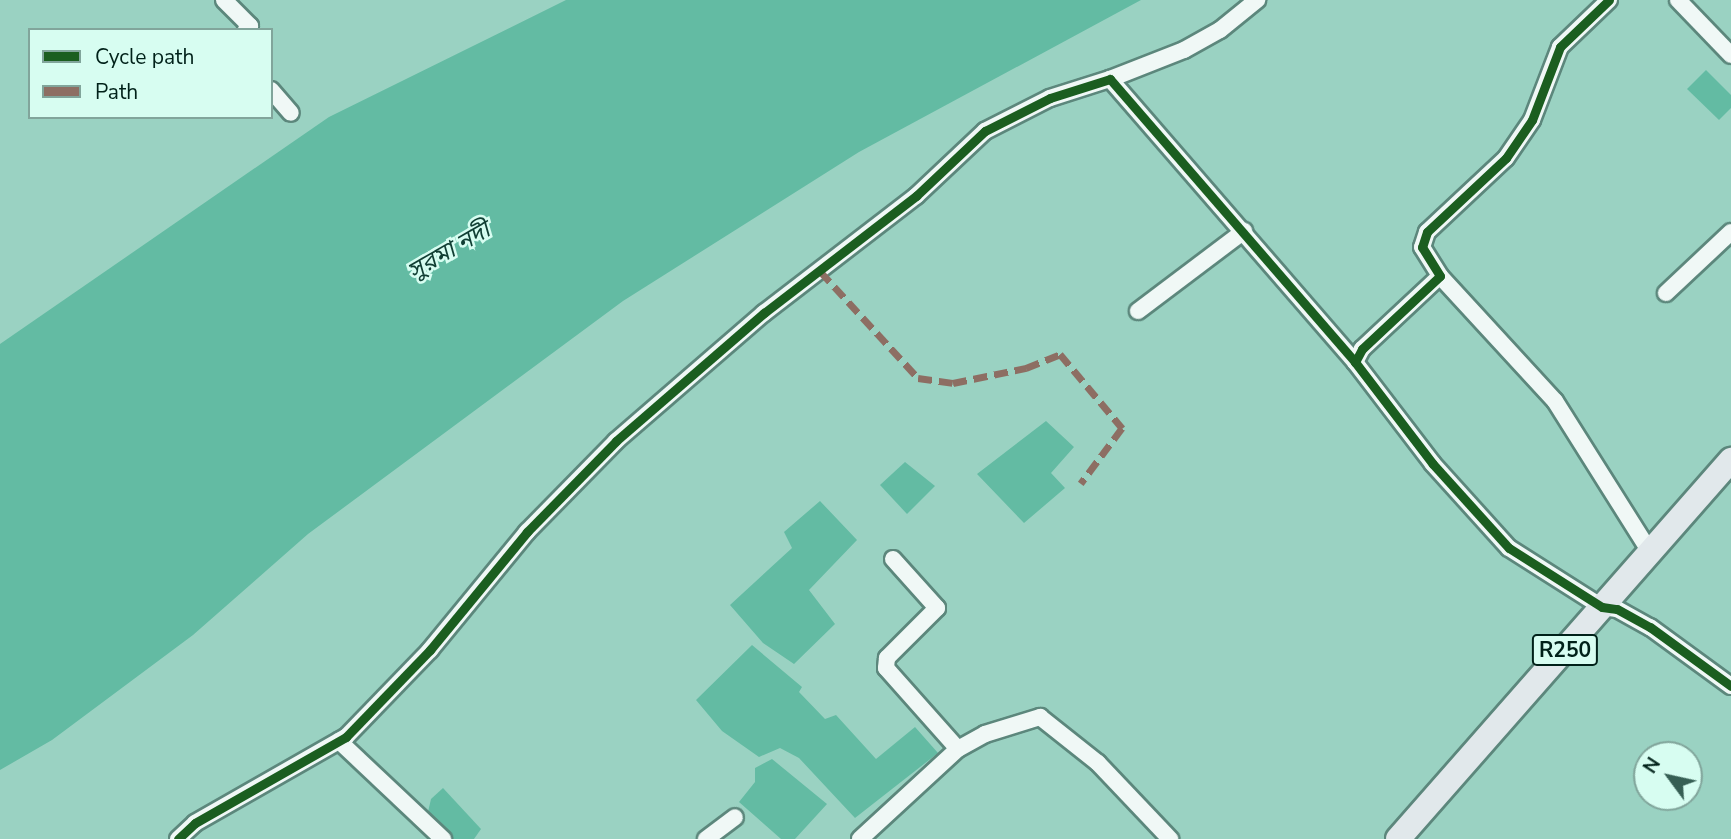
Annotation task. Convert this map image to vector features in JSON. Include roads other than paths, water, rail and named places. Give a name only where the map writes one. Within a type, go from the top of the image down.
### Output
[{"type":"main road","name":"R250","points":[[1416,839],[1610,608],[1650,552],[1731,460]]},
{"type":"main road","name":"R250","points":[[1398,839],[1731,479]]},
{"type":"street","points":[[224,0],[250,26],[248,28]]},
{"type":"street","points":[[178,839],[195,824],[339,741],[430,650],[527,532],[616,441],[764,313],[916,196],[985,131],[1050,98],[1110,79],[1184,50],[1220,30],[1257,0]]},
{"type":"street","points":[[1609,0],[1560,47],[1532,120],[1506,158],[1427,232],[1422,247],[1440,276],[1555,401],[1650,552]]},
{"type":"street","points":[[1678,0],[1731,55]]},
{"type":"street","points":[[1110,79],[1244,230],[1355,362],[1433,464],[1509,548],[1610,608],[1731,687]]},
{"type":"street","points":[[273,92],[291,113]]},
{"type":"street","points":[[1138,311],[1244,230]]},
{"type":"street","points":[[1666,293],[1731,232]]},
{"type":"street","points":[[1355,362],[1362,349],[1440,276]]},
{"type":"street","points":[[893,559],[937,608],[887,658],[886,668],[958,749]]},
{"type":"street","points":[[860,839],[958,749],[985,734],[1040,717],[1098,763],[1170,839]]},
{"type":"street","points":[[339,741],[443,839]]},
{"type":"street","points":[[706,839],[735,817]]},
{"type":"water","name":"সুরমা নদী","points":[[566,0],[1141,0],[859,152],[623,301],[308,534],[193,635],[52,740],[0,770],[0,344],[329,117]]},
{"type":"water","points":[[1706,70],[1731,95],[1731,108],[1719,120],[1687,89]]},
{"type":"water","points":[[1046,421],[1074,447],[1051,473],[1065,488],[1024,523],[977,474]]},
{"type":"water","points":[[905,462],[935,486],[907,514],[880,485]]},
{"type":"water","points":[[820,501],[857,540],[809,590],[835,624],[794,664],[763,643],[730,605],[792,548],[784,532]]},
{"type":"water","points":[[752,645],[802,687],[799,692],[825,719],[836,715],[876,759],[915,727],[938,753],[855,818],[799,758],[780,748],[759,757],[722,731],[696,700]]},
{"type":"water","points":[[772,759],[827,804],[795,839],[781,839],[739,802],[755,782],[755,768]]},
{"type":"water","points":[[443,788],[481,829],[474,839],[453,839],[428,812],[431,799]]}]
